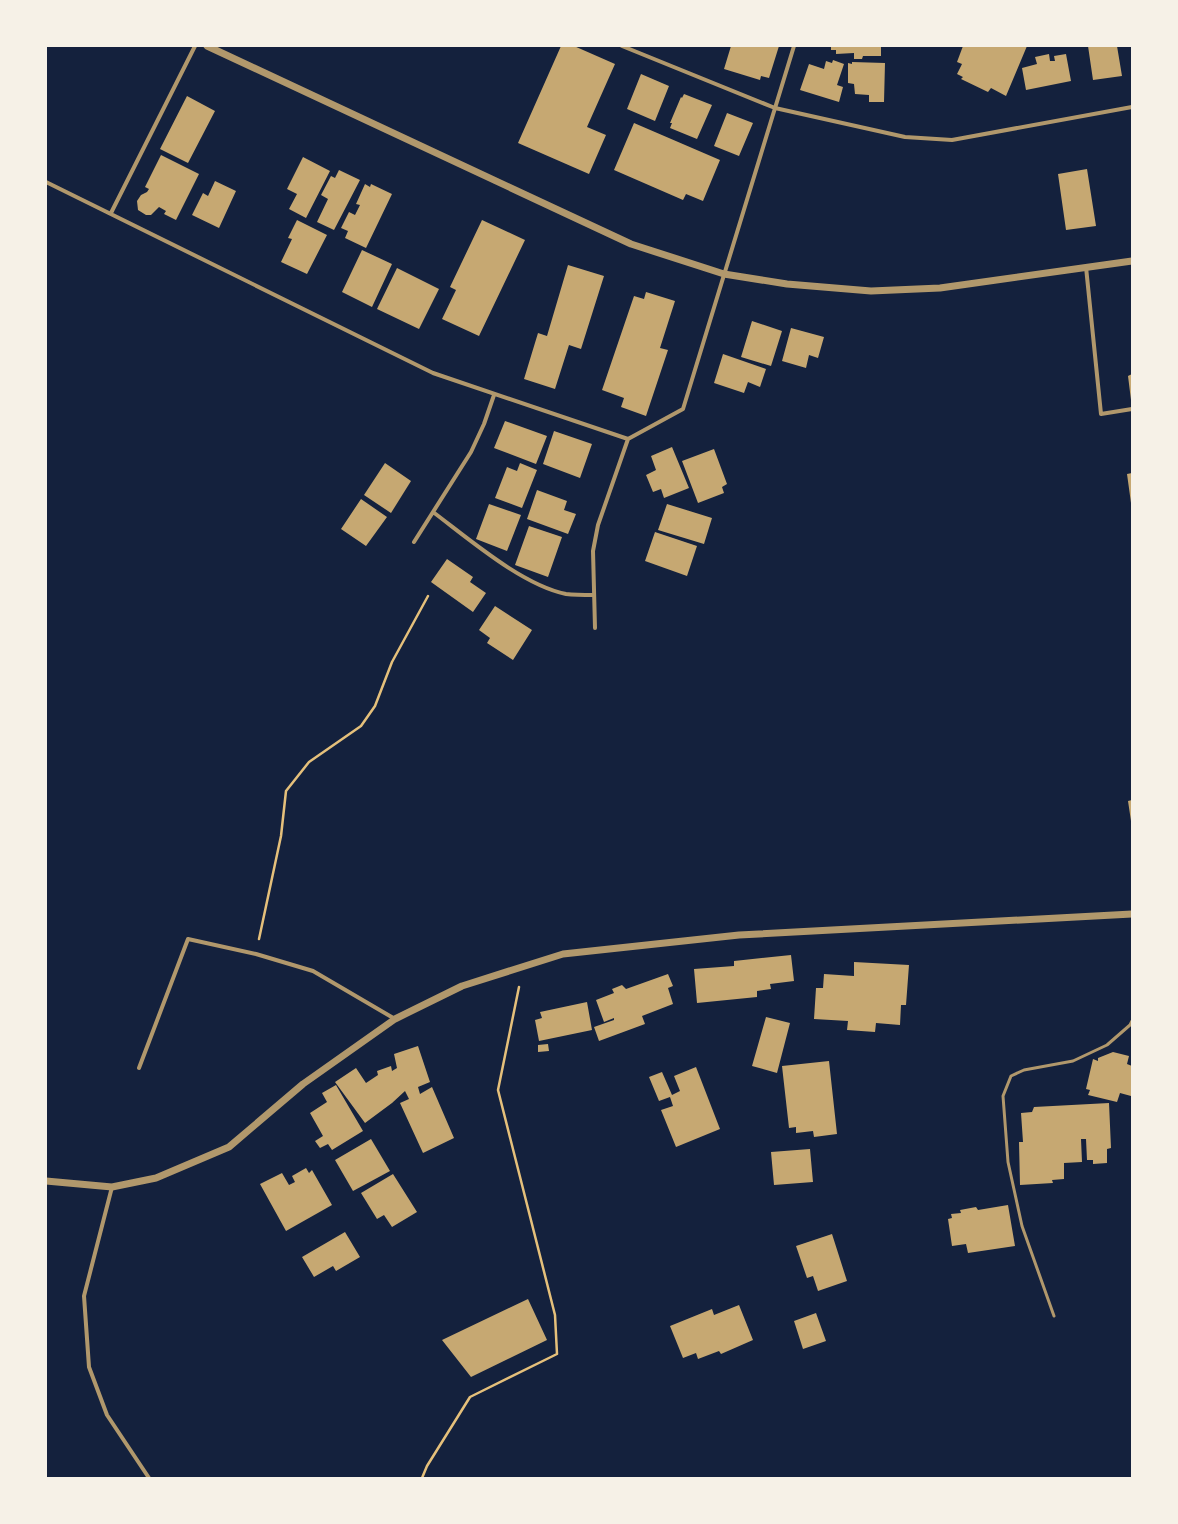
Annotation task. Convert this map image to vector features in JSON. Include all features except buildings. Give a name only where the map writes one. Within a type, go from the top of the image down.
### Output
[{"type":"street","points":[[112,214],[195,46]]},
{"type":"street","points":[[207,46],[631,244],[724,274],[787,284],[871,291],[940,288],[1132,261]]},
{"type":"street","points":[[622,46],[775,108],[905,137],[952,140],[1132,107]]},
{"type":"street","points":[[595,628],[593,551],[597,531],[628,439],[683,409],[794,46]]},
{"type":"street","points":[[46,182],[433,373],[494,395],[628,439]]},
{"type":"street","points":[[1086,267],[1101,414],[1132,409]]},
{"type":"street","points":[[414,542],[471,452],[484,424],[494,395]]},
{"type":"street","points":[[433,512],[512,570],[540,585],[566,594],[594,595]]},
{"type":"street","points":[[46,1181],[112,1187],[156,1178],[229,1147],[303,1084],[395,1019],[462,986],[563,954],[739,934],[1132,914]]},
{"type":"street","points":[[139,1068],[188,939],[256,954],[312,971],[395,1019]]},
{"type":"street","points":[[112,1187],[84,1296],[89,1367],[107,1415],[148,1478]]},
{"type":"lane","points":[[1054,1316],[1022,1226],[1009,1170],[1003,1096],[1011,1076],[1024,1070],[1073,1060],[1107,1045],[1130,1025],[1132,1021]]},
{"type":"path","points":[[256,954],[281,836],[286,791],[309,762],[361,726],[375,706],[392,662],[428,596]]},
{"type":"path","points":[[422,1478],[427,1466],[470,1397],[557,1354],[555,1315],[498,1090],[523,967]]}]
